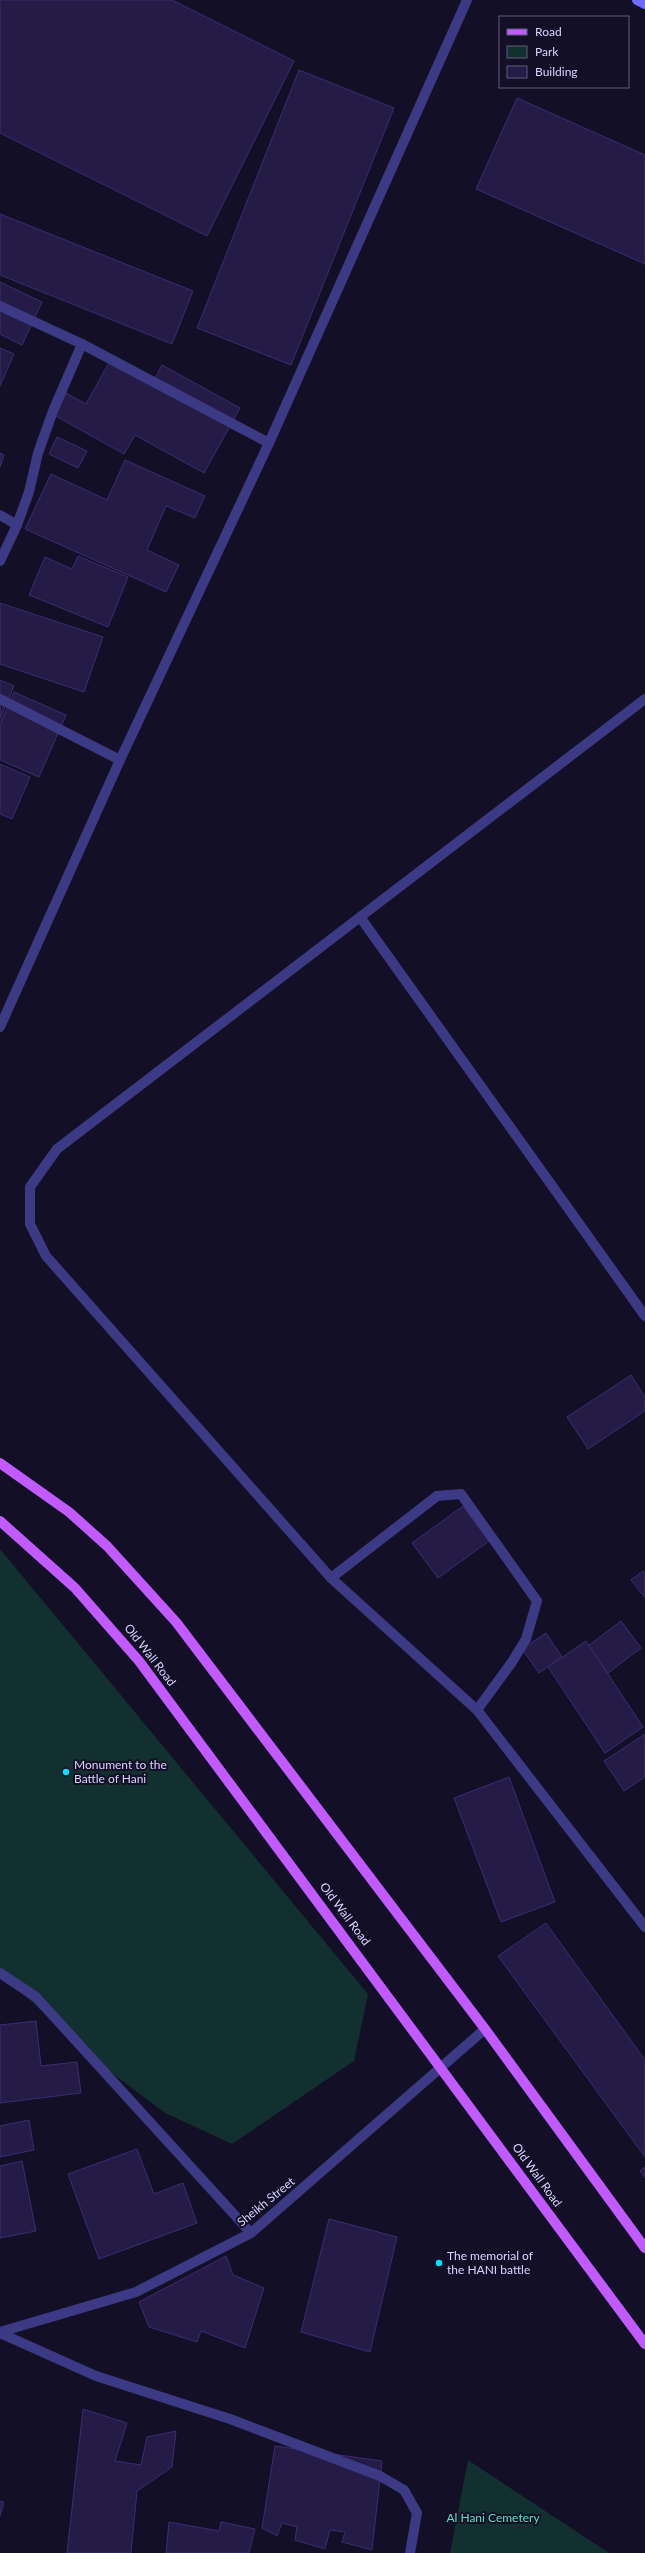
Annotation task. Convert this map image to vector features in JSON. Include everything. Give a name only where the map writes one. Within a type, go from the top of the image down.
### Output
[{"type":"main road","points":[[0,1463],[69,1512],[107,1546],[157,1599],[485,2029],[645,2248]]},
{"type":"main road","name":"Old Wall Road","points":[[0,1521],[75,1588],[139,1661],[443,2068],[645,2344]]},
{"type":"street","points":[[0,1027],[120,760],[269,443],[467,0]]},
{"type":"street","points":[[637,0],[645,4]]},
{"type":"street","points":[[0,306],[82,344],[269,443]]},
{"type":"street","points":[[0,561],[17,525],[29,492],[38,453],[82,344]]},
{"type":"street","points":[[0,515],[17,525]]},
{"type":"street","points":[[0,699],[120,760]]},
{"type":"street","points":[[645,699],[57,1149],[30,1187],[30,1224],[46,1256],[331,1578],[477,1710],[645,1927]]},
{"type":"street","points":[[360,917],[645,1316]]},
{"type":"street","points":[[331,1578],[437,1496],[461,1494],[537,1601],[526,1639],[512,1662],[477,1710]]},
{"type":"street","points":[[0,1973],[36,1997],[251,2233]]},
{"type":"street","name":"Sheikh Street","points":[[0,2332],[136,2292],[251,2233],[443,2068],[485,2029]]},
{"type":"street","points":[[0,2332],[96,2376],[230,2419],[380,2476],[404,2490],[417,2514],[410,2553]]},
{"type":"green space","points":[[0,1549],[368,1994],[354,2061],[232,2144],[165,2113],[101,2065],[0,1973]]},
{"type":"green space","name":"Al Hani Cemetery","points":[[468,2460],[609,2553],[450,2553]]},
{"type":"building","points":[[0,0],[172,0],[294,61],[207,236],[0,133]]},
{"type":"building","points":[[299,70],[394,108],[291,365],[197,328]]},
{"type":"building","points":[[517,98],[645,155],[645,264],[476,189]]},
{"type":"building","points":[[0,214],[193,291],[172,344],[0,275]]},
{"type":"building","points":[[0,282],[42,302],[22,345],[0,334]]},
{"type":"building","points":[[0,348],[14,354],[0,386]]},
{"type":"building","points":[[110,361],[152,384],[162,365],[240,408],[204,473],[135,435],[124,454],[54,415],[66,393],[86,404]]},
{"type":"building","points":[[57,437],[87,451],[78,468],[49,454]]},
{"type":"building","points":[[0,453],[4,455],[0,467]]},
{"type":"building","points":[[125,460],[205,496],[195,518],[166,506],[147,550],[179,565],[166,592],[25,529],[51,474],[107,500]]},
{"type":"building","points":[[78,556],[128,577],[108,627],[29,595],[45,557],[72,569]]},
{"type":"building","points":[[0,603],[103,637],[84,692],[0,664]]},
{"type":"building","points":[[0,680],[14,686],[0,719]]},
{"type":"building","points":[[14,692],[66,715],[39,777],[0,760],[0,724]]},
{"type":"building","points":[[0,764],[30,777],[12,819],[0,814]]},
{"type":"building","points":[[631,1375],[645,1397],[645,1411],[588,1449],[567,1417]]},
{"type":"building","points":[[463,1506],[489,1541],[438,1578],[412,1543]]},
{"type":"building","points":[[643,1571],[645,1574],[645,1598],[631,1580]]},
{"type":"building","points":[[621,1621],[641,1648],[608,1673],[588,1646]]},
{"type":"building","points":[[546,1633],[562,1657],[539,1673],[522,1649]]},
{"type":"building","points":[[586,1641],[643,1727],[605,1753],[548,1667]]},
{"type":"building","points":[[645,1734],[645,1777],[624,1791],[604,1761]]},
{"type":"building","points":[[509,1777],[555,1902],[501,1922],[454,1798]]},
{"type":"building","points":[[546,1923],[645,2060],[645,2157],[498,1956]]},
{"type":"building","points":[[36,2021],[41,2066],[77,2062],[81,2093],[0,2103],[0,2025]]},
{"type":"building","points":[[29,2120],[34,2150],[0,2157],[0,2126]]},
{"type":"building","points":[[137,2149],[154,2194],[183,2183],[197,2223],[99,2259],[68,2174]]},
{"type":"building","points":[[22,2161],[36,2231],[0,2238],[0,2166]]},
{"type":"building","points":[[645,2167],[645,2178],[640,2171]]},
{"type":"building","points":[[329,2219],[397,2237],[370,2352],[301,2332]]},
{"type":"building","points":[[226,2256],[233,2275],[264,2288],[245,2348],[201,2331],[197,2342],[149,2327],[139,2302]]},
{"type":"building","points":[[83,2409],[127,2423],[115,2461],[141,2465],[147,2437],[176,2431],[172,2467],[137,2491],[131,2553],[67,2553]]},
{"type":"building","points":[[275,2446],[382,2461],[372,2550],[342,2542],[345,2532],[330,2530],[325,2549],[295,2540],[297,2527],[282,2523],[277,2536],[262,2528]]},
{"type":"building","points":[[0,2501],[4,2502],[0,2516]]},
{"type":"building","points":[[169,2522],[219,2531],[221,2522],[255,2529],[249,2553],[166,2553]]},
{"type":"place","name":"Monument to the Battle of Hani","points":[[66,1772]]},
{"type":"place","name":"The memorial of the HANI battle","points":[[439,2263]]}]
